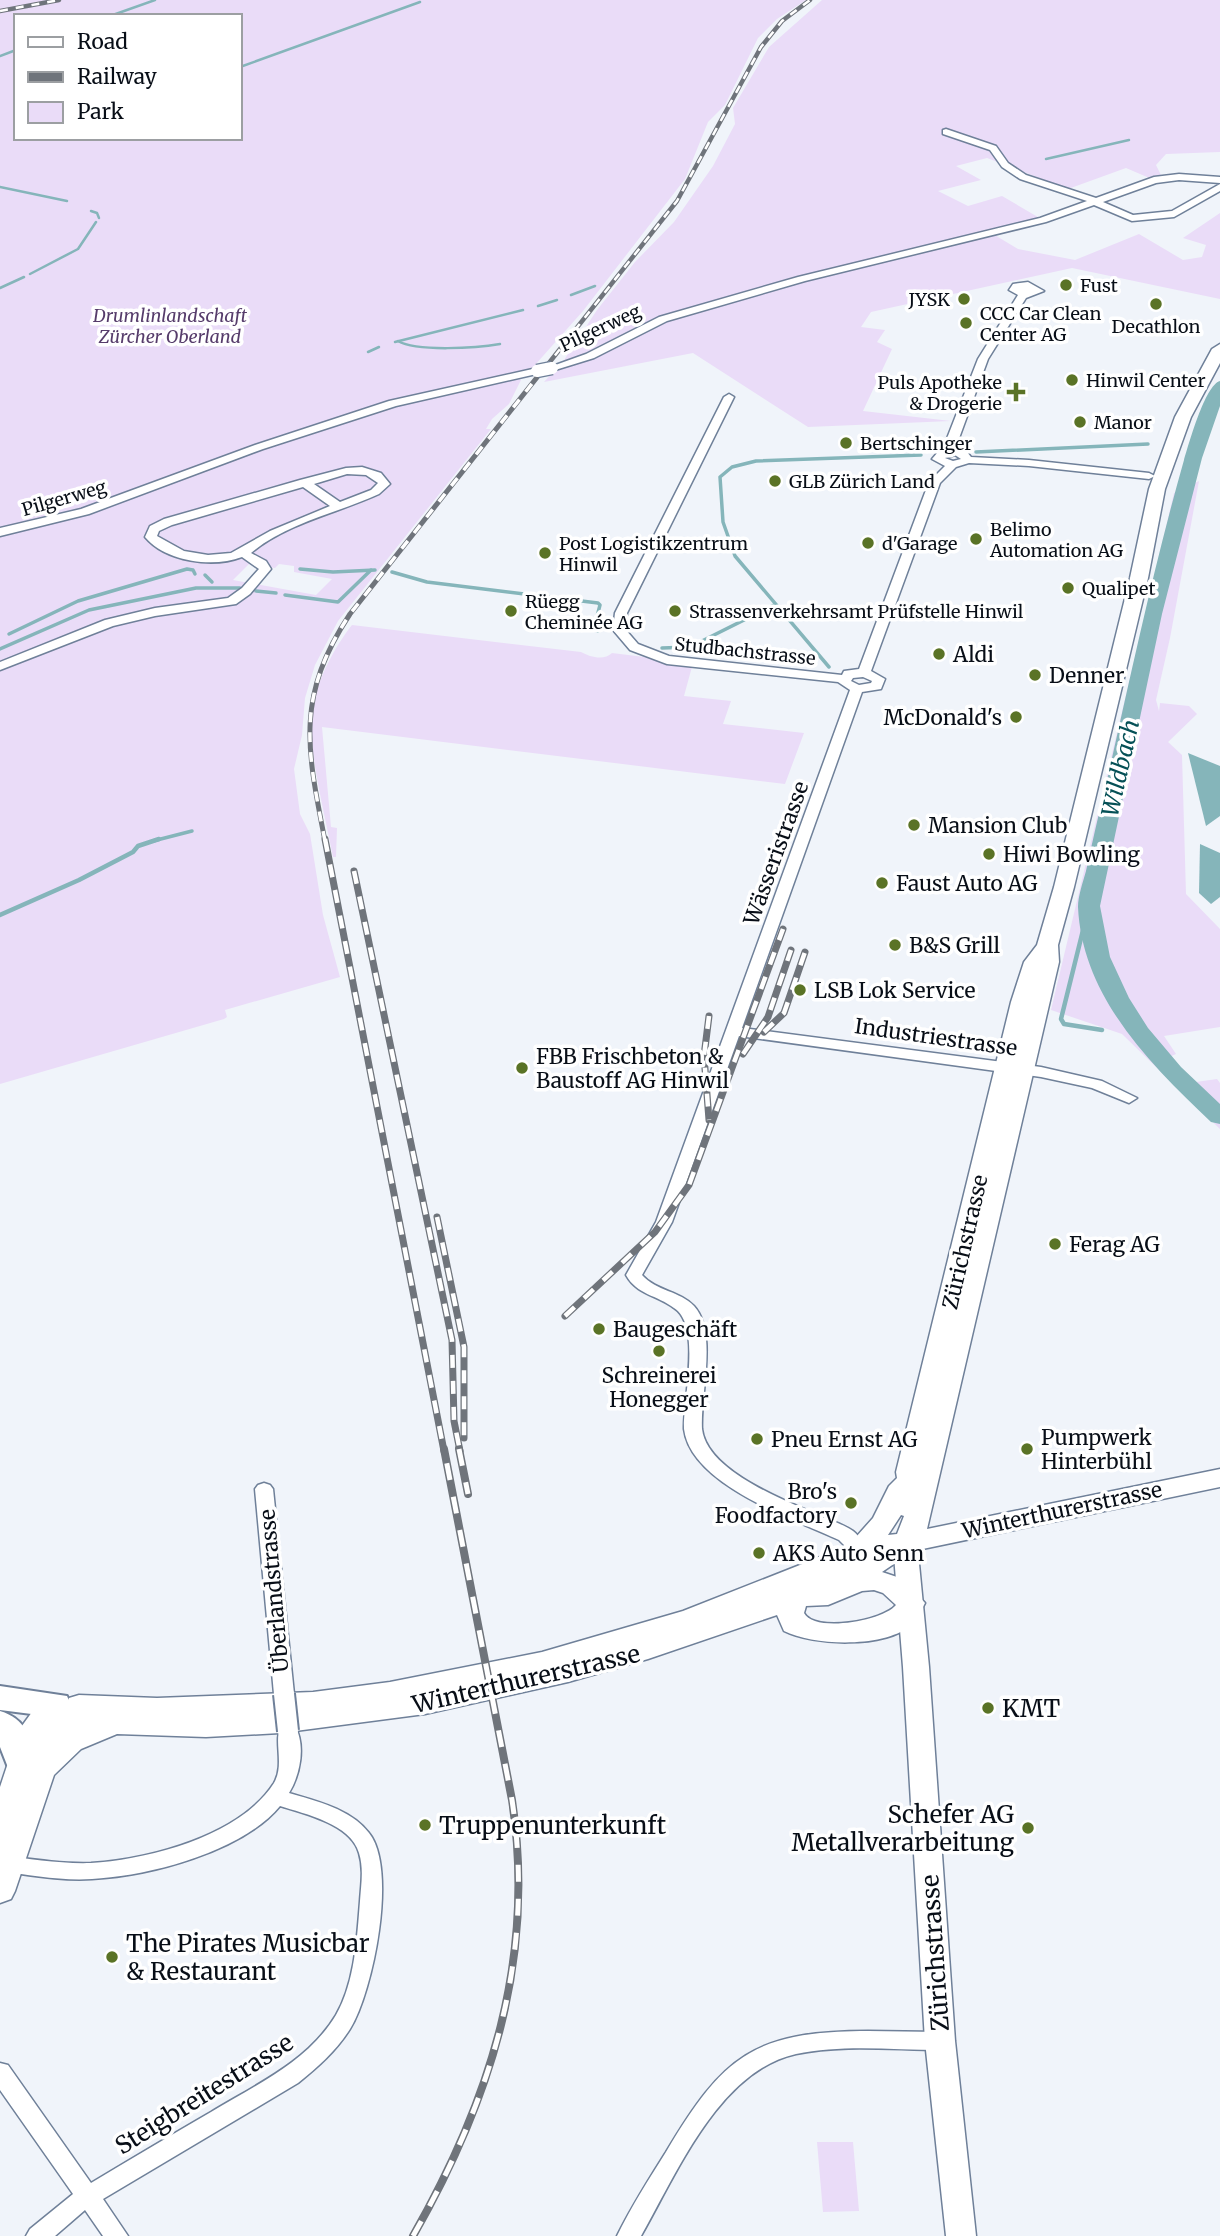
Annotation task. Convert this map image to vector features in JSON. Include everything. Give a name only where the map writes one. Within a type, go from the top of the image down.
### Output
[{"type":"highway","points":[[0,1698],[50,1714]]},
{"type":"highway","points":[[0,1715],[50,1714]]},
{"type":"highway","points":[[0,1723],[12,1732],[31,1767]]},
{"type":"main road","name":"Zürichstrasse","points":[[905,1543],[914,1529],[922,1496],[1015,1068],[1022,1002],[1035,962],[1047,945],[1064,887],[1133,590],[1130,576],[1134,541],[1155,477],[1220,332]]},
{"type":"main road","name":"Zürichstrasse","points":[[905,1543],[899,1528],[910,1482],[909,1472],[1015,1068]]},
{"type":"main road","points":[[854,1554],[884,1523],[909,1472]]},
{"type":"main road","name":"Winterthurerstrasse","points":[[50,1714],[266,1707],[373,1696],[494,1676],[609,1645],[694,1618],[879,1546],[905,1543],[1053,1510],[1220,1478]]},
{"type":"main road","points":[[922,1496],[930,1512],[946,1520],[1016,1509],[1053,1510]]},
{"type":"main road","name":"Winterthurerstrasse","points":[[50,1714],[126,1726],[264,1723],[358,1715],[440,1702],[594,1666],[704,1632],[881,1561],[905,1543]]},
{"type":"main road","points":[[875,1580],[893,1586],[911,1603],[902,1617],[888,1625],[864,1630],[814,1632],[800,1630],[791,1621],[790,1611],[796,1597],[828,1595],[858,1582],[875,1580]]},
{"type":"main road","points":[[0,1836],[31,1767],[50,1714]]},
{"type":"main road","points":[[4,1873],[31,1767],[74,1738],[126,1726]]},
{"type":"street","points":[[946,132],[993,148],[1004,165],[1023,177],[1126,216],[1174,214],[1188,208],[1219,181]]},
{"type":"street","name":"Pilgerweg","points":[[0,532],[78,514],[259,447],[402,401],[552,368],[585,358],[643,327],[677,315],[837,270],[1042,220],[1163,178],[1219,181]]},
{"type":"street","points":[[864,673],[935,482],[953,459],[952,441],[983,359],[1023,295]]},
{"type":"street","name":"Studbachstrasse","points":[[729,397],[621,613],[619,631],[634,647],[667,660],[844,679]]},
{"type":"street","points":[[953,459],[1155,477]]},
{"type":"street","points":[[353,471],[373,473],[381,478],[384,484],[380,490],[339,507],[265,537],[243,553],[214,558],[187,555],[164,547],[155,541],[151,534],[157,527],[168,522],[304,482],[353,471]]},
{"type":"street","points":[[304,482],[339,507]]},
{"type":"street","points":[[0,666],[108,623],[155,612],[232,601],[246,591],[265,569],[262,564],[243,553]]},
{"type":"street","points":[[864,673],[876,676],[879,683],[871,689],[857,689],[847,685],[844,679],[849,674],[864,673]]},
{"type":"street","name":"Wässeristrasse","points":[[854,1554],[853,1543],[846,1535],[734,1481],[708,1461],[693,1435],[696,1337],[694,1319],[680,1302],[642,1284],[635,1277],[635,1270],[664,1222],[857,689]]},
{"type":"street","name":"Industriestrasse","points":[[734,1031],[1015,1068],[1088,1082],[1129,1098]]},
{"type":"street","name":"Überlandstrasse","points":[[264,1489],[288,1731],[289,1770],[276,1797]]},
{"type":"street","name":"Zürichstrasse","points":[[905,1543],[940,2041],[961,2236]]},
{"type":"street","points":[[4,1873],[75,1871],[136,1865],[161,1859],[221,1836],[253,1819],[276,1797]]},
{"type":"street","name":"Steigbreitestrasse","points":[[38,2236],[88,2196],[306,2064],[332,2040],[352,2004],[362,1978],[366,1956],[372,1871],[368,1848],[361,1837],[344,1823],[276,1797]]},
{"type":"street","points":[[629,2236],[706,2104],[729,2077],[750,2062],[780,2049],[817,2042],[940,2041]]},
{"type":"street","points":[[0,2072],[116,2236]]},
{"type":"green space","name":"Drumlinlandschaft Zürcher Oberland","points":[[0,0],[806,0],[777,19],[758,38],[725,105],[708,122],[685,179],[583,311],[527,374],[518,378],[521,380],[509,404],[492,419],[486,429],[491,429],[338,621],[315,665],[305,698],[302,735],[294,769],[300,814],[310,834],[323,915],[340,977],[225,1010],[227,1017],[0,1084]],"holes":[[[249,564],[275,568],[279,564],[294,566],[294,572],[332,579],[316,595],[233,580]]]},
{"type":"green space","points":[[822,0],[1220,0],[1220,152],[1166,154],[1156,165],[1162,177],[1154,180],[1126,168],[1068,189],[987,158],[956,166],[981,180],[938,191],[968,206],[1002,196],[1043,220],[993,234],[1018,249],[1075,260],[1139,234],[1183,260],[1202,257],[1206,245],[1183,238],[1220,213],[1220,299],[1072,268],[871,312],[861,327],[885,330],[877,342],[892,349],[863,411],[951,421],[808,427],[693,353],[544,382],[564,360],[597,310],[635,262],[674,222],[713,166],[735,124],[733,108],[769,47]]},
{"type":"green space","points":[[1199,481],[1156,700],[1159,711],[1160,703],[1189,706],[1197,714],[1168,742],[1182,755],[1186,894],[1220,929],[1220,1027],[1164,1036],[1176,1054],[1169,1057],[1196,1082],[1217,1079],[1220,1083],[1220,1129],[1122,1034],[1051,1010],[1174,493]]},
{"type":"green space","points":[[352,625],[581,652],[597,657],[612,653],[693,663],[684,696],[731,701],[723,724],[804,733],[785,784],[322,727],[331,827],[337,828],[336,857],[333,857],[314,761],[312,708],[328,664]]},
{"type":"green space","points":[[817,2142],[853,2142],[859,2211],[823,2212]]},
{"type":"water","points":[[1188,753],[1220,766],[1220,816],[1206,826]]},
{"type":"water","points":[[1200,844],[1220,853],[1220,897],[1211,904],[1199,893]]},
{"type":"waterway","points":[[116,14],[155,0]]},
{"type":"waterway","points":[[242,66],[420,2]]},
{"type":"waterway","points":[[0,56],[14,51]]},
{"type":"waterway","points":[[1046,159],[1129,140]]},
{"type":"waterway","points":[[0,187],[67,201]]},
{"type":"waterway","points":[[91,211],[97,213],[99,218]]},
{"type":"waterway","points":[[30,274],[78,249],[96,222]]},
{"type":"waterway","points":[[0,288],[24,277]]},
{"type":"waterway","points":[[571,295],[595,286]]},
{"type":"waterway","points":[[538,306],[557,300]]},
{"type":"waterway","points":[[398,341],[523,310]]},
{"type":"waterway","points":[[398,341],[433,348],[500,344]]},
{"type":"waterway","points":[[368,352],[379,347]]},
{"type":"waterway","name":"Wildbach","points":[[1220,386],[1201,434],[1152,614],[1089,906],[1099,957],[1117,998],[1139,1032],[1173,1072],[1220,1117]]},
{"type":"waterway","points":[[976,452],[1148,444]]},
{"type":"waterway","points":[[829,667],[735,556],[723,522],[720,477],[732,467],[756,461],[921,455]]},
{"type":"waterway","points":[[9,634],[78,601],[187,569],[193,570],[195,574]]},
{"type":"waterway","points":[[300,569],[333,572],[371,570]]},
{"type":"waterway","points":[[285,595],[338,602],[371,570]]},
{"type":"waterway","points":[[371,570],[375,570]]},
{"type":"waterway","points":[[392,572],[427,582],[598,603],[600,605],[595,624],[598,631]]},
{"type":"waterway","points":[[205,575],[212,582]]},
{"type":"waterway","points":[[0,649],[89,610],[196,588],[240,588]]},
{"type":"waterway","points":[[256,591],[276,593]]},
{"type":"waterway","points":[[662,648],[690,647],[774,605]]},
{"type":"waterway","points":[[153,841],[192,831]]},
{"type":"waterway","points":[[153,841],[159,839]]},
{"type":"waterway","points":[[0,915],[79,880],[133,852],[138,846],[153,841]]},
{"type":"waterway","points":[[1089,906],[1061,1019],[1064,1024],[1102,1030]]},
{"type":"railway","points":[[0,11],[59,0]]},
{"type":"railway","points":[[545,368],[677,201],[761,47],[782,21],[810,0]]},
{"type":"railway","points":[[325,841],[310,751],[310,724],[320,672],[332,644],[350,614],[546,366]]},
{"type":"railway","points":[[325,839],[444,1451]]},
{"type":"railway","points":[[354,871],[452,1340],[454,1421],[460,1451]]},
{"type":"railway","points":[[565,1316],[655,1232],[689,1185],[783,929]]},
{"type":"railway","points":[[743,1054],[768,1017],[791,950]]},
{"type":"railway","points":[[764,1032],[784,1013],[805,952]]},
{"type":"railway","points":[[709,1016],[704,1056],[709,1120]]},
{"type":"railway","points":[[437,1217],[464,1347],[464,1438]]},
{"type":"railway","points":[[413,2236],[441,2184],[485,2080],[501,2026],[512,1971],[518,1916],[518,1858],[512,1800],[444,1449]]},
{"type":"railway","points":[[459,1449],[468,1494]]},
{"type":"place","name":"Fust","points":[[1066,285]]},
{"type":"place","name":"JYSK","points":[[964,299]]},
{"type":"place","name":"Decathlon","points":[[1156,304]]},
{"type":"place","name":"CCC Car Clean Center AG","points":[[966,323]]},
{"type":"place","name":"Hinwil Center","points":[[1072,380]]},
{"type":"place","name":"Puls Apotheke & Drogerie","points":[[1016,392]]},
{"type":"place","name":"Manor","points":[[1080,422]]},
{"type":"place","name":"Bertschinger","points":[[846,443]]},
{"type":"place","name":"GLB Zürich Land","points":[[775,481]]},
{"type":"place","name":"Belimo Automation AG","points":[[976,539]]},
{"type":"place","name":"d'Garage","points":[[868,543]]},
{"type":"place","name":"Post Logistikzentrum Hinwil","points":[[545,553]]},
{"type":"place","name":"Qualipet","points":[[1068,588]]},
{"type":"place","name":"Rüegg Cheminée AG","points":[[511,611]]},
{"type":"place","name":"Strassenverkehrsamt Prüfstelle Hinwil","points":[[675,611]]},
{"type":"place","name":"Aldi","points":[[939,654]]},
{"type":"place","name":"Denner","points":[[1035,675]]},
{"type":"place","name":"McDonald's","points":[[1016,717]]},
{"type":"place","name":"Mansion Club","points":[[914,825]]},
{"type":"place","name":"Hiwi Bowling","points":[[989,854]]},
{"type":"place","name":"Faust Auto AG","points":[[882,883]]},
{"type":"place","name":"B&S Grill","points":[[895,945]]},
{"type":"place","name":"LSB Lok Service","points":[[800,990]]},
{"type":"place","name":"FBB Frischbeton & Baustoff AG Hinwil","points":[[522,1068]]},
{"type":"place","name":"Ferag AG","points":[[1055,1244]]},
{"type":"place","name":"Baugeschäft","points":[[599,1329]]},
{"type":"place","name":"Schreinerei Honegger","points":[[659,1351]]},
{"type":"place","name":"Pneu Ernst AG","points":[[757,1439]]},
{"type":"place","name":"Pumpwerk Hinterbühl","points":[[1027,1449]]},
{"type":"place","name":"Bro's Foodfactory","points":[[851,1503]]},
{"type":"place","name":"AKS Auto Senn","points":[[759,1553]]},
{"type":"place","name":"KMT","points":[[988,1708]]},
{"type":"place","name":"Truppenunterkunft","points":[[425,1825]]},
{"type":"place","name":"Schefer AG Metallverarbeitung","points":[[1028,1828]]},
{"type":"place","name":"The Pirates Musicbar & Restaurant","points":[[112,1957]]}]
